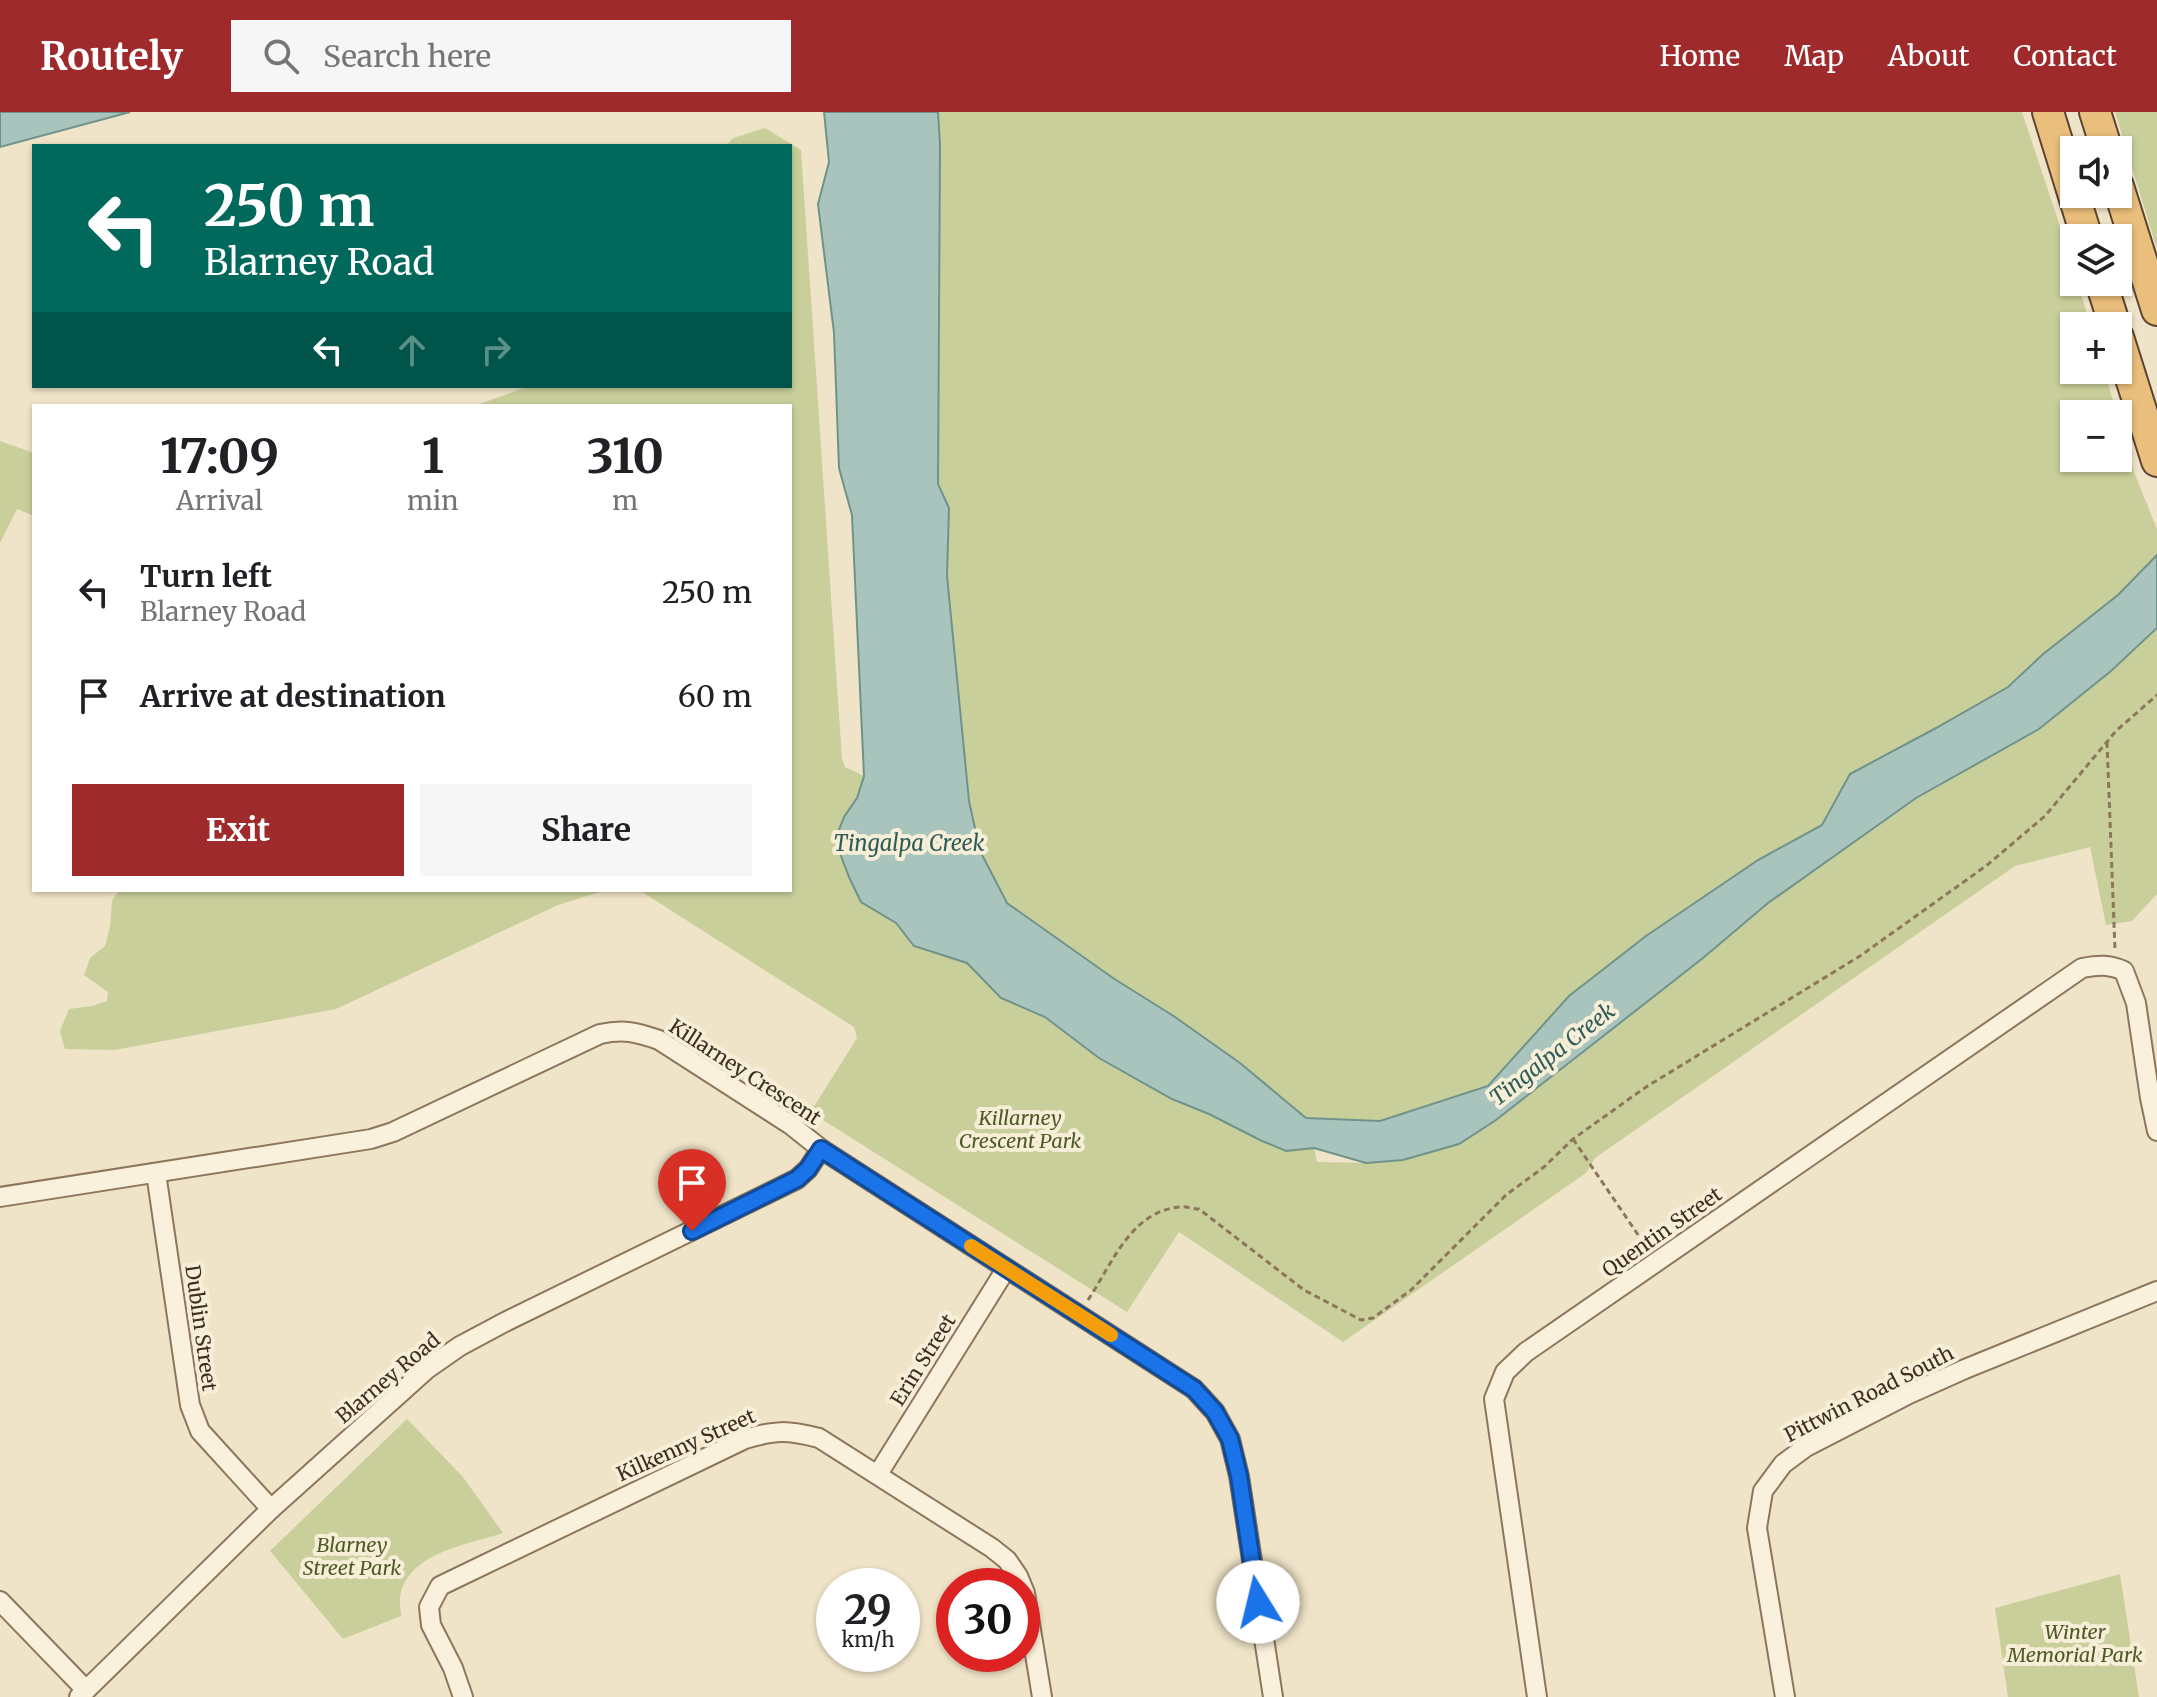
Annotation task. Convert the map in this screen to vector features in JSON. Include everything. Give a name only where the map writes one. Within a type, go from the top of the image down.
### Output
[{"type":"highway","points":[[2048,112],[2083,224]]},
{"type":"highway","points":[[2095,112],[2103,136]]},
{"type":"highway","points":[[2125,208],[2157,310]]},
{"type":"highway","points":[[2132,382],[2157,461]]},
{"type":"street","name":"Quentin Street","points":[[1537,1697],[1494,1399],[1505,1372],[1526,1352],[2082,968],[2099,964],[2119,968]]},
{"type":"street","points":[[2119,968],[2136,1003],[2157,1131]]},
{"type":"street","name":"Killarney Crescent","points":[[0,1197],[371,1139],[393,1132],[600,1034],[618,1030],[659,1040],[791,1125],[821,1149],[1194,1389],[1215,1412],[1230,1439],[1239,1476],[1273,1697]]},
{"type":"street","name":"Blarney Road","points":[[83,1694],[271,1509],[427,1369],[460,1346],[797,1179],[821,1149]]},
{"type":"street","name":"Dublin Street","points":[[156,1173],[190,1405],[200,1431],[271,1509]]},
{"type":"street","name":"Erin Street","points":[[878,1474],[1006,1269]]},
{"type":"street","name":"Pittwin Road South","points":[[1785,1697],[1757,1528],[1763,1491],[1783,1464],[1806,1447],[1909,1394],[2157,1291]]},
{"type":"street","name":"Kilkenny Street","points":[[463,1697],[453,1668],[431,1625],[429,1607],[440,1586],[745,1439],[771,1431],[795,1431],[819,1438],[1007,1560],[1025,1593],[1042,1697]]},
{"type":"street","points":[[0,1601],[83,1694]]},
{"type":"path","points":[[1078,1315],[1135,1227],[1152,1215],[1180,1207],[1199,1209],[1304,1290],[1361,1320],[1373,1318],[1411,1290],[1506,1195],[1544,1167],[1573,1139],[1646,1087],[1860,956],[1986,866],[2045,816],[2128,718],[2157,695]]},
{"type":"path","points":[[2107,742],[2115,947],[2119,968]]},
{"type":"path","points":[[1573,1139],[1656,1262]]},
{"type":"green space","points":[[938,112],[2022,112],[2060,226],[2060,296],[2081,296],[2087,312],[2060,312],[2060,384],[2108,384],[2113,400],[2060,400],[2060,472],[2132,472],[2132,465],[2157,529],[2157,555],[2118,595],[2042,655],[2008,687],[1850,774],[1822,825],[1758,860],[1646,936],[1569,996],[1488,1086],[1380,1121],[1306,1118],[1240,1063],[1007,903],[980,851],[969,801],[947,576],[949,508],[938,484]]},
{"type":"green space","points":[[2115,112],[2157,112],[2157,249],[2132,167],[2132,136],[2122,136]]},
{"type":"green space","points":[[765,128],[791,144],[728,144],[733,138]]},
{"type":"green space","name":"Killarney Crescent Park","points":[[792,144],[801,150],[842,759],[845,767],[864,776],[857,798],[844,817],[836,840],[861,902],[896,923],[914,946],[967,963],[1001,998],[1045,1017],[1099,1058],[1172,1099],[1285,1151],[1314,1148],[1317,1162],[1403,1160],[1460,1144],[1559,1072],[1768,903],[1916,798],[2039,729],[2111,671],[2157,628],[2157,894],[2132,921],[2106,925],[2090,847],[2015,866],[1595,1158],[1586,1173],[1343,1342],[1179,1232],[1127,1312],[804,1108],[815,1105],[857,1038],[854,1027],[642,892],[792,892],[792,404],[480,404],[524,388],[792,388]]},
{"type":"green space","points":[[0,441],[32,452],[32,515],[17,509],[0,543]]},
{"type":"green space","points":[[118,892],[600,892],[558,905],[336,1009],[115,1050],[65,1049],[60,1031],[69,1009],[107,1001],[108,992],[84,975],[90,958],[105,946],[112,900]]},
{"type":"green space","name":"Blarney Street Park","points":[[407,1419],[463,1477],[503,1533],[427,1560],[405,1582],[400,1597],[401,1616],[343,1639],[270,1551]]},
{"type":"green space","name":"Winter Memorial Park","points":[[2120,1574],[2139,1697],[2008,1697],[1995,1608]]},
{"type":"water","points":[[0,112],[130,112],[0,147]]},
{"type":"water","name":"Tingalpa Creek","points":[[824,112],[938,112],[938,484],[949,508],[947,576],[969,801],[980,851],[1007,903],[1240,1063],[1306,1118],[1380,1121],[1488,1086],[1569,996],[1646,936],[1758,860],[1822,825],[1850,774],[2008,687],[2042,655],[2118,595],[2157,555],[2157,628],[2111,671],[2039,729],[1916,798],[1768,903],[1703,958],[1496,1120],[1459,1144],[1403,1160],[1366,1163],[1314,1148],[1286,1151],[1172,1099],[1099,1058],[1045,1017],[1001,998],[967,963],[914,946],[896,923],[861,902],[849,877],[835,840],[844,817],[857,798],[864,776],[852,515],[839,468],[834,333],[818,204],[829,162]]},
{"type":"slow traffic","points":[[971,1246],[1111,1335]]},
{"type":"route","points":[[692,1231],[797,1179],[821,1149],[1158,1365],[1194,1389],[1215,1412],[1230,1439],[1239,1476],[1258,1602]]}]
